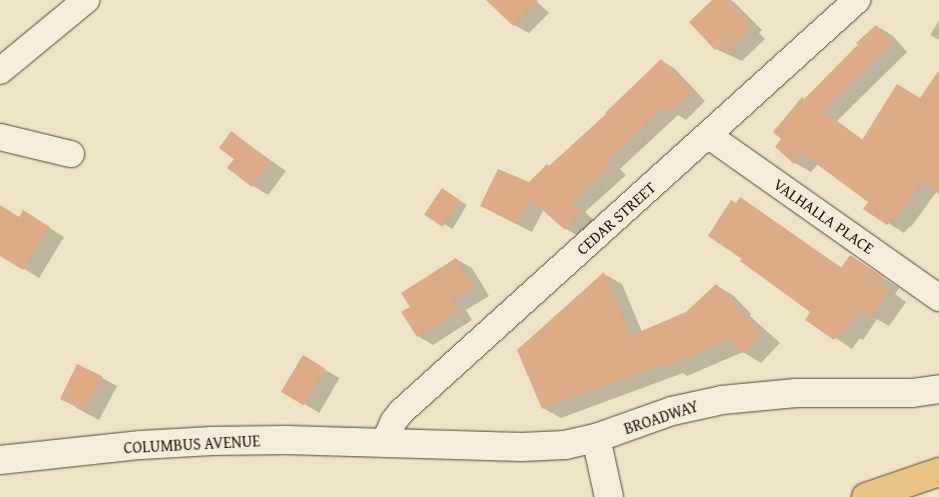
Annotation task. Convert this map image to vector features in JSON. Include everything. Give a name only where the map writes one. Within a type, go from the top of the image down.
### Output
[{"type":"highway","points":[[866,497],[939,472]]},
{"type":"street","points":[[0,71],[86,0]]},
{"type":"street","name":"CEDAR STREET","points":[[384,442],[394,421],[401,412],[857,0]]},
{"type":"street","name":"VALHALLA PLACE","points":[[708,135],[939,298]]},
{"type":"street","points":[[0,137],[71,154]]},
{"type":"street","name":"BROADWAY","points":[[384,442],[522,447],[565,445],[596,438],[672,411],[722,400],[796,393],[912,392],[939,389]]},
{"type":"street","points":[[596,438],[609,497]]},
{"type":"street","name":"COLUMBUS AVENUE","points":[[0,460],[141,445],[212,441],[384,442]]},
{"type":"building","points":[[486,0],[538,0],[513,26]]},
{"type":"building","points":[[712,0],[727,0],[748,21],[744,24],[750,30],[726,53],[719,46],[715,50],[689,22]]},
{"type":"building","points":[[876,25],[892,43],[822,111],[862,140],[897,84],[920,98],[939,70],[939,194],[922,182],[895,219],[893,218],[887,225],[863,209],[868,202],[803,154],[794,164],[775,147],[781,139],[773,132],[802,97],[804,99],[858,45],[856,43]]},
{"type":"building","points":[[661,59],[692,92],[670,112],[665,106],[607,160],[612,166],[571,203],[581,212],[565,230],[530,199],[517,224],[480,206],[498,169],[529,182],[547,164],[549,166],[606,114]]},
{"type":"building","points":[[231,131],[271,161],[252,187],[227,168],[234,159],[219,148]]},
{"type":"building","points":[[442,188],[460,200],[442,227],[424,215]]},
{"type":"building","points":[[740,197],[841,268],[850,255],[883,277],[878,283],[889,291],[871,317],[860,309],[845,331],[842,329],[834,340],[805,320],[810,312],[740,261],[742,259],[708,236],[731,200],[736,203]]},
{"type":"building","points":[[0,205],[19,217],[23,210],[50,227],[23,270],[0,256]]},
{"type":"building","points":[[456,258],[474,287],[451,301],[458,311],[417,337],[401,312],[410,307],[401,293]]},
{"type":"building","points":[[604,272],[630,336],[686,312],[716,284],[734,303],[732,305],[762,332],[743,353],[728,340],[668,366],[667,363],[542,409],[517,350]]},
{"type":"building","points":[[303,355],[325,368],[303,405],[281,392]]},
{"type":"building","points":[[77,364],[102,376],[85,411],[60,399]]}]
